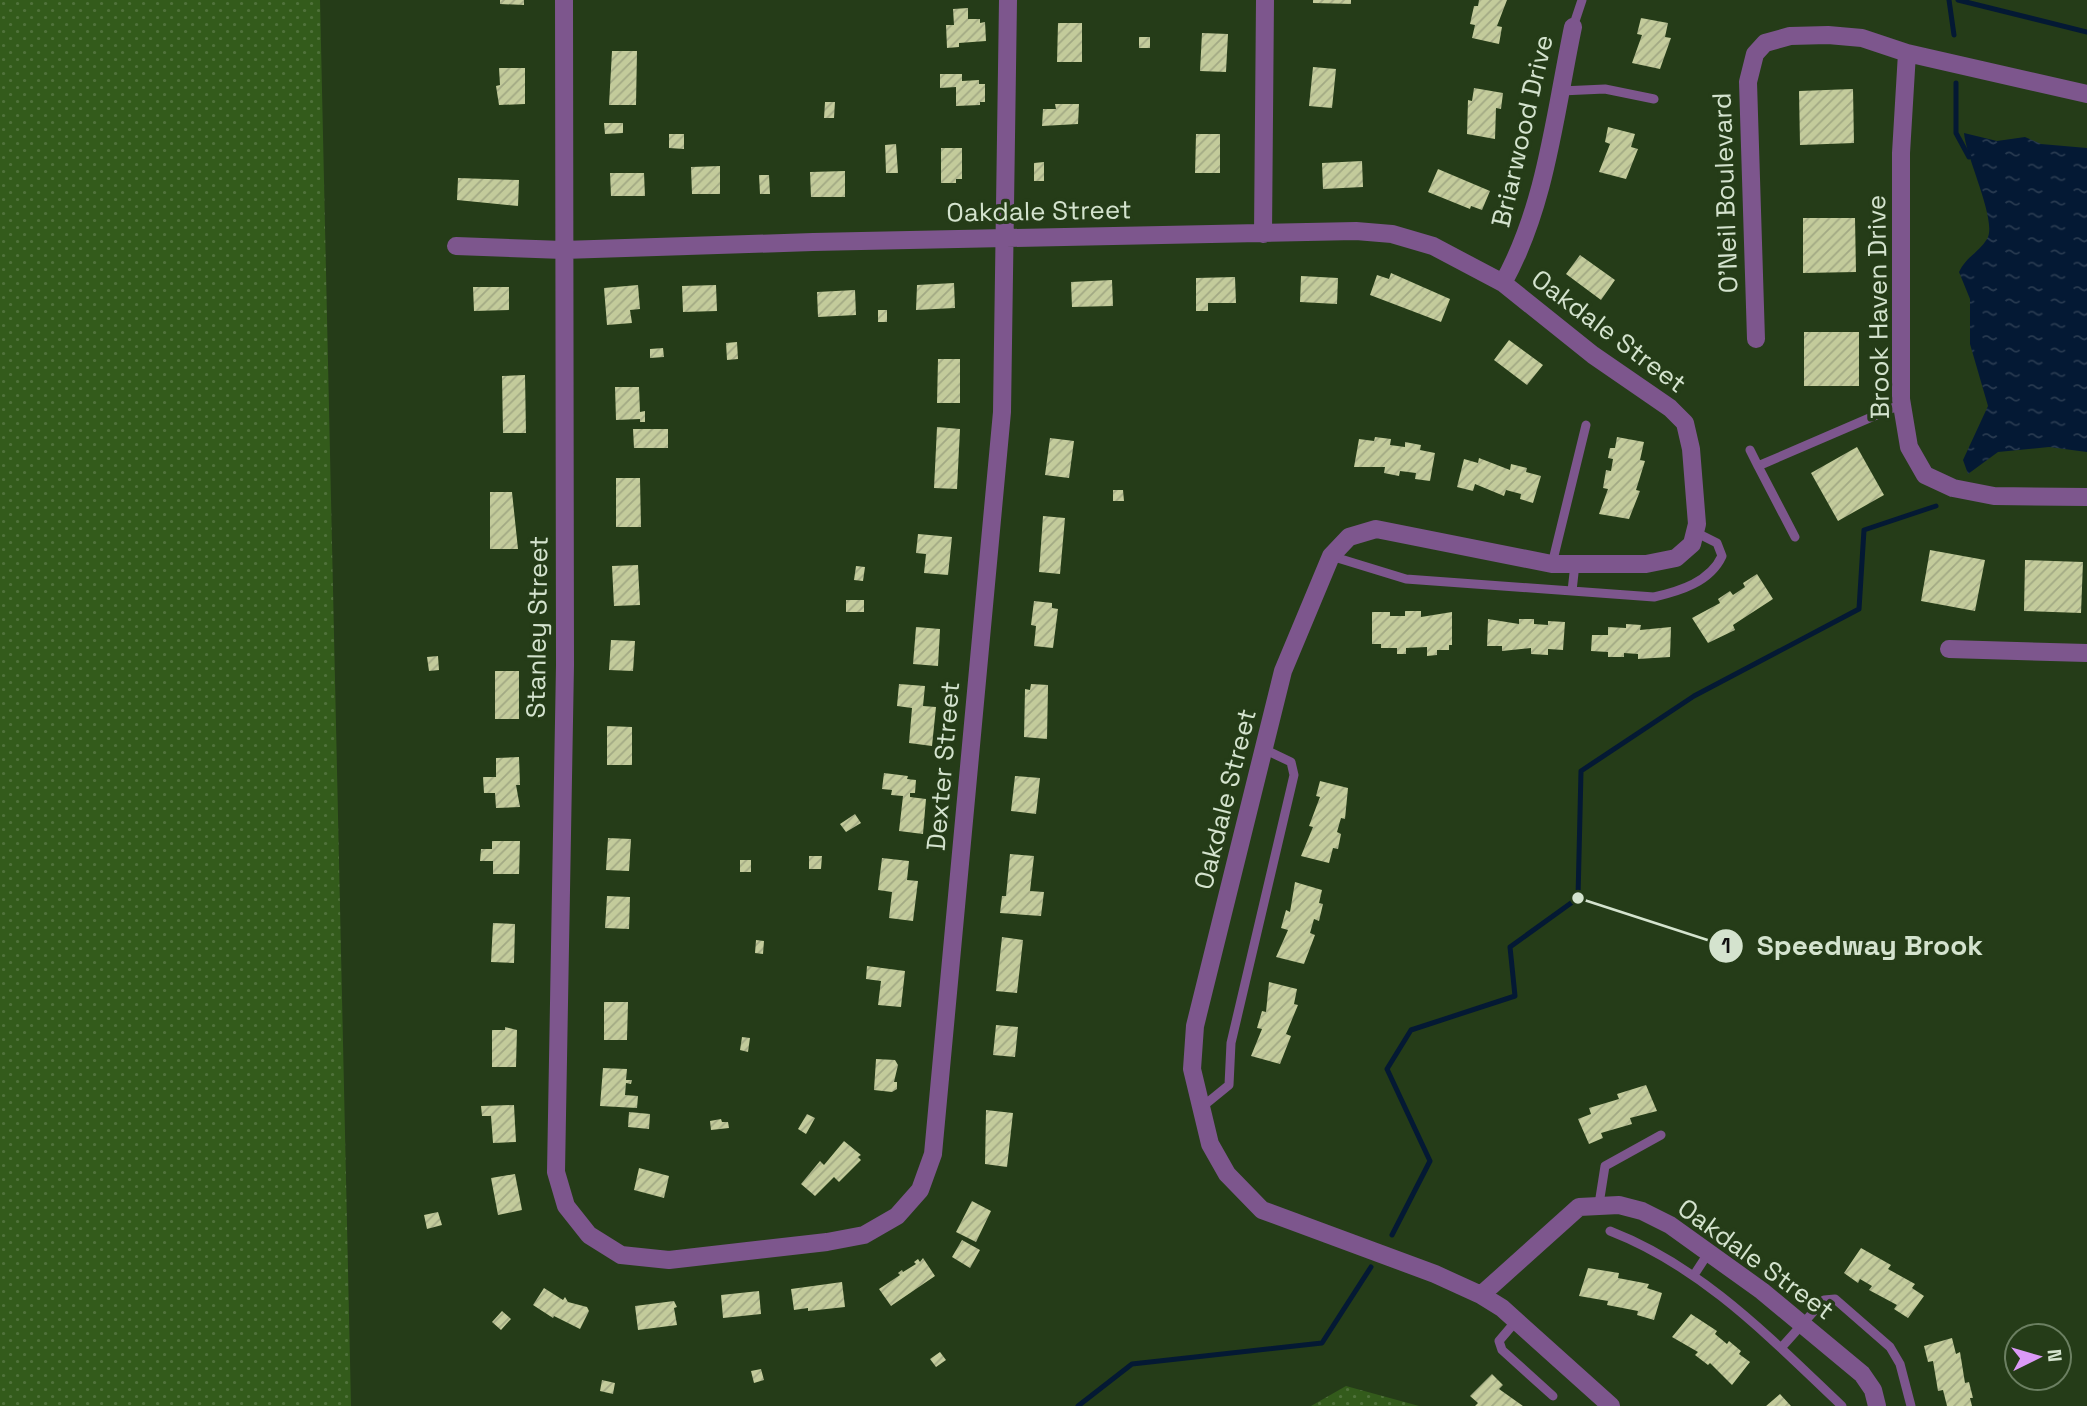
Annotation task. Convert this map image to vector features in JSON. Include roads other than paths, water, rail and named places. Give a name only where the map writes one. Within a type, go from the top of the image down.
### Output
[{"type":"street","name":"Stanley Street","points":[[564,0],[565,665],[556,1172],[566,1206],[589,1236],[598,1240]]},
{"type":"street","name":"Dexter Street","points":[[598,1240],[621,1255],[669,1259],[827,1242],[863,1235],[897,1216],[920,1190],[933,1154],[1002,412],[1008,0]]},
{"type":"street","points":[[1263,234],[1265,0]]},
{"type":"street","name":"Briarwood Drive","points":[[1503,284],[1526,236],[1573,27]]},
{"type":"street","name":"O'Neil Boulevard","points":[[1756,340],[1748,82],[1755,54],[1765,43],[1790,36],[1862,38],[1907,53],[2087,94]]},
{"type":"street","name":"Brook Haven Drive","points":[[1907,53],[1901,153],[1902,404],[1909,447],[1925,475],[1953,488],[1994,496],[2087,497]]},
{"type":"street","name":"Oakdale Street","points":[[456,246],[563,250],[1356,231],[1392,234],[1433,246],[1503,284],[1592,355],[1670,408],[1685,423],[1691,449],[1695,532],[1692,544],[1676,558],[1646,564],[1552,564],[1376,529],[1349,537],[1331,556],[1283,671],[1195,1026],[1192,1069],[1210,1144],[1227,1174],[1262,1210],[1435,1274],[1481,1295],[1516,1321],[1611,1406]]},
{"type":"street","points":[[1950,649],[2087,653]]},
{"type":"street","name":"Oakdale Street","points":[[1599,1203],[1643,1211],[1709,1252],[1802,1323],[1862,1374],[1873,1390],[1877,1406]]},
{"type":"street","points":[[1481,1295],[1579,1207],[1599,1203]]},
{"type":"lane","points":[[1573,27],[1583,0]]},
{"type":"lane","points":[[1559,92],[1605,89],[1654,99]]},
{"type":"lane","points":[[1758,467],[1902,404]]},
{"type":"lane","points":[[1552,564],[1586,425]]},
{"type":"lane","points":[[1750,450],[1795,537]]},
{"type":"lane","points":[[1331,556],[1406,579],[1654,597],[1683,590],[1716,569],[1722,556],[1717,543],[1695,532]]},
{"type":"lane","points":[[1572,591],[1575,564]]},
{"type":"lane","points":[[1200,1108],[1229,1085],[1231,1043],[1294,775],[1291,762],[1263,748]]},
{"type":"lane","points":[[1599,1203],[1605,1166],[1661,1135]]},
{"type":"lane","points":[[1611,1231],[1650,1246],[1694,1275],[1746,1315],[1842,1406]]},
{"type":"lane","points":[[1694,1275],[1709,1252]]},
{"type":"lane","points":[[1781,1348],[1824,1300],[1835,1299],[1890,1347],[1900,1364],[1911,1406]]},
{"type":"lane","points":[[1516,1321],[1499,1341],[1502,1350],[1553,1396]]},
{"type":"water","points":[[1964,133],[1997,141],[2025,137],[2041,144],[2087,148],[2087,452],[2049,447],[1998,452],[1968,474],[1963,460],[1988,406],[1970,344],[1970,299],[1959,272],[1965,262],[1984,244],[1989,231],[1985,205]]},
{"type":"waterway","points":[[1949,0],[1954,35]]},
{"type":"waterway","points":[[1958,0],[2087,32]]},
{"type":"waterway","points":[[1956,83],[1956,133],[1969,157]]},
{"type":"waterway","points":[[1392,1235],[1430,1161],[1387,1069],[1411,1030],[1515,996],[1510,947],[1578,898],[1581,771],[1694,696],[1859,609],[1864,530],[1936,506]]},
{"type":"waterway","points":[[1078,1406],[1132,1364],[1322,1343],[1371,1267]]},
{"type":"place","name":"Speedway Brook","points":[[1578,898]]}]
